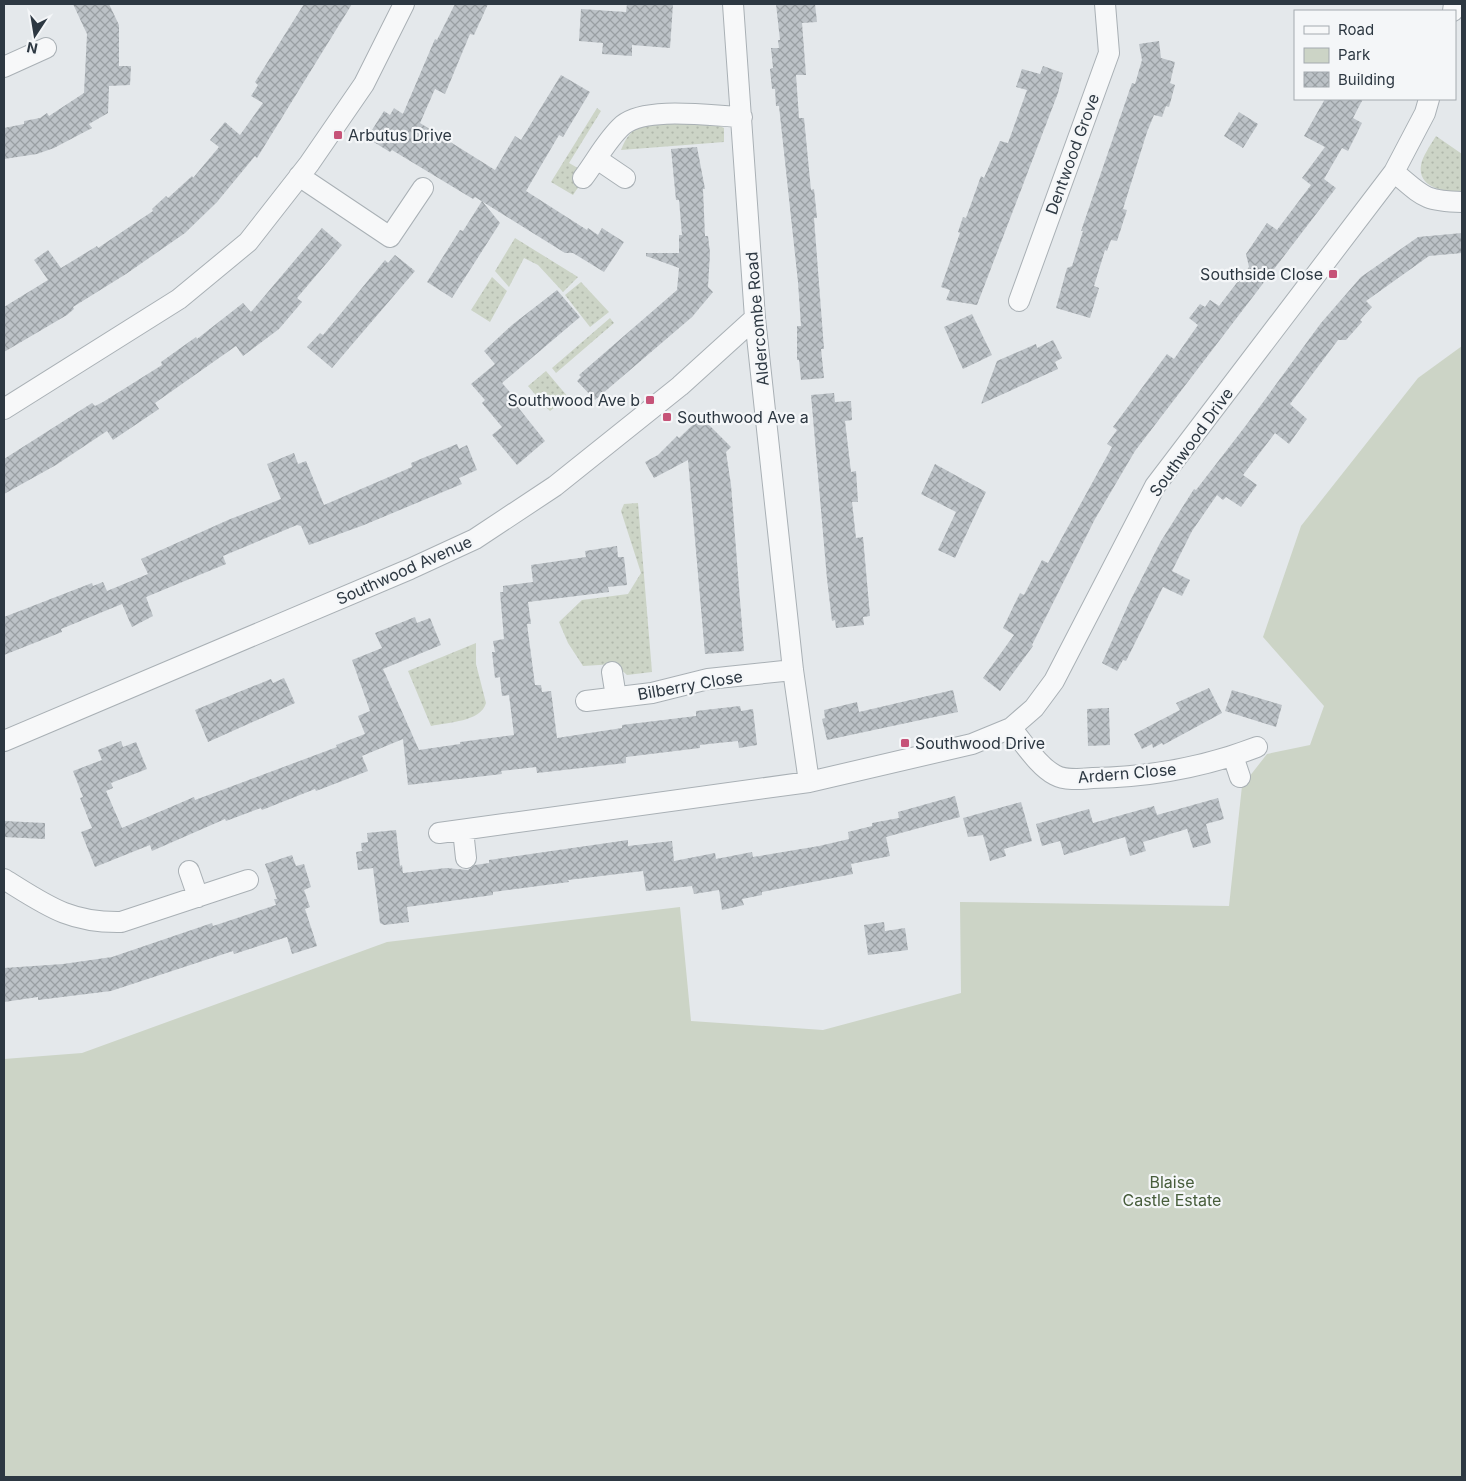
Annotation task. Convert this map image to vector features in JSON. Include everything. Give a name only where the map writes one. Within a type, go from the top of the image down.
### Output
[{"type":"street","points":[[4,409],[179,299],[248,242],[299,176],[364,84],[404,4]]},
{"type":"street","name":"Aldercombe Road","points":[[733,4],[755,318],[794,670],[809,782]]},
{"type":"street","name":"Dentwood Grove","points":[[1019,301],[1108,53],[1105,4]]},
{"type":"street","points":[[5,64],[46,48]]},
{"type":"street","name":"Southwood Drive","points":[[439,833],[809,782],[972,744],[1011,728],[1034,708],[1054,681],[1155,486],[1394,172],[1424,114],[1429,100]]},
{"type":"street","points":[[583,178],[624,124],[637,119],[652,115],[742,117]]},
{"type":"street","points":[[597,159],[625,178]]},
{"type":"street","points":[[1394,172],[1423,196],[1435,201],[1462,202]]},
{"type":"street","points":[[299,176],[390,237],[423,188]]},
{"type":"street","name":"Southwood Avenue","points":[[4,741],[410,569],[475,539],[555,486],[680,386],[755,318]]},
{"type":"street","name":"Bilberry Close","points":[[586,701],[652,693],[708,679],[794,670]]},
{"type":"street","name":"Bilberry Close","points":[[612,672],[616,697]]},
{"type":"street","name":"Ardern Close","points":[[1011,728],[1046,769],[1056,776],[1070,779],[1118,778],[1165,773],[1233,756],[1258,747]]},
{"type":"street","points":[[1233,756],[1240,776]]},
{"type":"street","points":[[463,830],[466,858]]},
{"type":"street","points":[[190,871],[198,898]]},
{"type":"street","points":[[4,879],[56,910],[76,919],[100,922],[121,922],[248,880]]},
{"type":"green space","points":[[597,108],[601,111],[569,163],[583,171],[581,183],[573,195],[551,182]]},
{"type":"green space","points":[[713,123],[724,128],[724,142],[621,150],[630,134],[644,124]]},
{"type":"green space","points":[[1436,136],[1462,154],[1462,192],[1432,187],[1422,177],[1422,161]]},
{"type":"green space","points":[[515,238],[578,277],[563,292],[538,265],[524,258],[509,287],[495,271]]},
{"type":"green space","points":[[492,277],[507,291],[490,322],[471,310]]},
{"type":"green space","points":[[581,282],[609,312],[590,327],[565,295]]},
{"type":"green space","points":[[610,318],[614,323],[556,373],[552,368]]},
{"type":"green space","name":"Blaise Castle Estate","points":[[1462,346],[1462,1477],[4,1477],[4,1059],[82,1053],[387,942],[680,907],[691,1021],[823,1030],[961,993],[960,902],[1229,906],[1242,786],[1267,754],[1310,745],[1324,706],[1263,637],[1301,526],[1418,378]]},
{"type":"green space","points":[[546,371],[568,397],[550,411],[546,407],[544,409],[539,402],[540,400],[528,386]]},
{"type":"green space","points":[[638,503],[652,672],[627,675],[615,664],[583,666],[568,643],[559,622],[582,600],[628,594],[641,573],[621,511],[624,504]]},
{"type":"green space","points":[[476,643],[476,664],[486,703],[483,709],[471,718],[431,726],[408,671]]},
{"type":"building","points":[[73,4],[109,4],[119,25],[119,66],[131,66],[130,85],[109,86],[108,113],[89,124],[92,128],[54,148],[37,154],[4,159],[4,128],[24,124],[24,121],[40,118],[47,113],[49,116],[84,93],[87,34]]},
{"type":"building","points":[[304,4],[352,4],[257,158],[255,156],[217,202],[185,233],[126,274],[73,307],[74,309],[67,315],[4,352],[4,307],[48,280],[34,260],[48,250],[61,268],[97,246],[98,248],[153,211],[152,209],[166,196],[168,198],[192,176],[193,178],[219,147],[210,140],[225,122],[240,135],[263,103],[251,96],[258,85],[255,82]]},
{"type":"building","points":[[455,4],[488,4],[474,35],[470,34],[445,94],[435,89],[420,123],[495,170],[515,136],[521,140],[561,75],[590,92],[563,137],[559,135],[526,191],[587,230],[588,228],[598,235],[602,228],[624,242],[604,272],[573,253],[565,253],[475,197],[473,199],[392,150],[390,152],[372,141],[377,133],[372,130],[384,111],[390,115],[394,108],[403,114],[435,39],[437,40]]},
{"type":"building","points":[[627,4],[673,4],[670,48],[632,45],[632,56],[602,54],[603,43],[579,41],[581,9],[626,12]]},
{"type":"building","points":[[776,4],[815,4],[817,22],[802,23],[806,75],[796,75],[799,118],[804,118],[811,190],[814,189],[817,218],[814,218],[824,349],[821,349],[824,378],[801,380],[799,360],[797,360],[797,326],[801,326],[798,282],[779,106],[776,106],[775,89],[772,89],[770,69],[773,68],[771,48],[779,48],[778,40],[780,40]]},
{"type":"building","points":[[1159,41],[1161,58],[1175,62],[1170,83],[1175,85],[1169,107],[1166,106],[1162,117],[1154,115],[1147,132],[1123,209],[1127,210],[1117,241],[1111,240],[1107,251],[1105,250],[1094,286],[1099,288],[1090,318],[1056,308],[1067,268],[1072,266],[1083,231],[1081,231],[1132,83],[1135,84],[1142,60],[1139,44]]},
{"type":"building","points":[[1043,66],[1063,73],[1058,93],[977,305],[946,300],[950,290],[941,287],[960,233],[958,232],[963,217],[966,218],[981,176],[984,178],[1000,141],[1008,143],[1027,90],[1016,87],[1022,69],[1040,74]]},
{"type":"building","points":[[1324,100],[1362,100],[1353,118],[1362,123],[1348,151],[1342,148],[1324,179],[1336,188],[1135,451],[1095,519],[1033,646],[1000,691],[983,678],[1014,635],[1003,628],[1020,593],[1024,595],[1042,560],[1048,563],[1112,447],[1107,444],[1117,430],[1113,427],[1167,354],[1174,359],[1198,325],[1189,318],[1200,304],[1205,307],[1210,300],[1219,306],[1249,267],[1246,254],[1267,223],[1277,230],[1311,185],[1302,178],[1325,147],[1304,136]]},
{"type":"building","points":[[1239,112],[1258,124],[1243,148],[1224,136]]},
{"type":"building","points":[[697,147],[705,189],[703,189],[705,236],[708,236],[710,253],[708,287],[713,292],[692,317],[595,400],[577,381],[581,377],[579,375],[677,290],[679,268],[646,256],[646,253],[679,253],[679,235],[682,235],[679,200],[676,200],[671,149]]},
{"type":"building","points":[[482,201],[500,223],[452,298],[427,282],[460,230],[463,231]]},
{"type":"building","points":[[322,228],[342,245],[297,298],[302,302],[279,329],[243,356],[236,346],[155,403],[159,409],[113,440],[107,431],[56,465],[4,494],[4,459],[92,403],[95,406],[103,402],[162,365],[161,362],[196,337],[197,339],[243,303],[251,312]]},
{"type":"building","points":[[1462,233],[1462,253],[1429,256],[1366,301],[1372,307],[1360,320],[1362,322],[1346,340],[1338,340],[1290,404],[1307,419],[1289,444],[1275,433],[1243,475],[1257,485],[1241,507],[1226,497],[1223,500],[1217,495],[1192,531],[1172,571],[1190,580],[1182,596],[1163,587],[1126,661],[1123,660],[1117,671],[1102,663],[1129,603],[1161,541],[1194,489],[1196,490],[1247,424],[1321,323],[1361,277],[1418,237]]},
{"type":"building","points":[[395,255],[415,271],[332,368],[307,347],[320,333],[323,335],[385,260],[388,263]]},
{"type":"building","points":[[557,290],[580,317],[502,383],[515,398],[513,401],[545,441],[517,465],[492,435],[502,427],[482,403],[485,400],[471,384],[495,364],[484,351],[512,325]]},
{"type":"building","points":[[972,314],[992,355],[963,369],[944,327]]},
{"type":"building","points":[[1053,340],[1062,358],[1055,362],[1058,369],[981,404],[997,361],[1036,344],[1037,348]]},
{"type":"building","points":[[834,393],[835,402],[851,401],[852,420],[845,421],[851,472],[856,471],[858,502],[852,502],[856,538],[863,537],[870,616],[863,617],[864,625],[836,628],[835,620],[832,621],[827,579],[811,395]]},
{"type":"building","points":[[701,417],[731,447],[726,452],[731,485],[744,651],[705,654],[688,460],[654,478],[645,462],[658,455],[677,436],[679,438]]},
{"type":"building","points":[[457,444],[459,449],[467,445],[477,470],[459,478],[462,484],[364,525],[309,545],[301,526],[297,525],[223,556],[226,564],[146,597],[153,616],[132,627],[122,604],[61,629],[62,632],[4,655],[4,617],[92,583],[93,586],[103,582],[107,591],[148,574],[141,559],[228,520],[281,499],[267,464],[294,453],[298,464],[306,461],[324,505],[412,467],[411,463]]},
{"type":"building","points":[[935,464],[986,492],[955,558],[938,550],[956,512],[921,494]]},
{"type":"building","points":[[617,546],[618,557],[624,557],[627,585],[608,587],[609,592],[528,602],[531,624],[527,624],[535,685],[541,685],[542,692],[551,691],[557,738],[622,728],[622,725],[696,716],[696,711],[740,706],[741,711],[753,709],[757,745],[739,748],[738,741],[700,745],[700,748],[626,757],[626,763],[537,773],[536,767],[501,771],[502,774],[408,785],[403,739],[362,756],[368,771],[262,810],[261,808],[226,821],[225,819],[152,851],[150,845],[95,867],[81,832],[92,828],[80,798],[83,797],[73,771],[102,760],[98,750],[121,741],[123,747],[136,742],[147,769],[111,783],[113,788],[106,791],[122,828],[194,797],[195,800],[337,747],[336,745],[365,734],[358,716],[370,711],[352,660],[382,648],[375,633],[415,617],[417,623],[430,618],[441,645],[383,669],[419,750],[460,744],[460,742],[514,735],[509,695],[502,696],[500,677],[495,678],[492,652],[495,652],[493,641],[504,639],[500,592],[503,592],[503,586],[533,582],[531,565],[586,557],[585,551]]},
{"type":"building","points":[[284,678],[295,703],[208,742],[195,710],[271,679],[273,683]]},
{"type":"building","points":[[1209,688],[1222,713],[1163,745],[1162,743],[1153,748],[1152,744],[1142,749],[1134,734],[1180,710],[1176,703]]},
{"type":"building","points":[[953,690],[958,712],[827,740],[822,719],[825,718],[824,710],[857,702],[859,712]]},
{"type":"building","points":[[1232,690],[1282,705],[1276,727],[1225,711]]},
{"type":"building","points":[[1109,708],[1110,745],[1088,746],[1087,709]]},
{"type":"building","points":[[955,796],[960,817],[886,837],[890,856],[851,864],[853,874],[762,892],[762,895],[742,899],[744,905],[722,910],[719,890],[694,894],[692,886],[646,891],[643,871],[568,880],[569,882],[493,892],[493,895],[407,907],[409,922],[384,925],[380,923],[373,868],[358,870],[356,852],[362,851],[361,843],[368,842],[367,833],[396,830],[400,866],[402,865],[403,873],[446,868],[468,870],[475,865],[489,863],[489,860],[628,840],[628,846],[672,841],[674,861],[715,853],[716,859],[752,852],[753,857],[849,839],[848,832],[872,826],[872,823],[899,818],[898,812]]},
{"type":"building","points":[[1218,798],[1224,819],[1206,824],[1211,843],[1193,848],[1187,829],[1143,842],[1146,851],[1130,856],[1125,837],[1064,855],[1060,841],[1042,846],[1036,824],[1089,809],[1093,823],[1154,806],[1157,815]]},
{"type":"building","points":[[1021,802],[1032,841],[1004,849],[1006,856],[990,861],[983,835],[968,837],[963,818]]},
{"type":"building","points":[[4,821],[45,823],[45,839],[4,837]]},
{"type":"building","points":[[292,855],[296,866],[304,864],[311,887],[304,890],[310,907],[305,909],[317,946],[292,954],[287,937],[234,954],[233,951],[111,991],[4,1002],[4,968],[63,964],[112,957],[212,923],[213,926],[276,905],[274,899],[277,899],[265,864]]},
{"type":"building","points":[[884,922],[885,931],[905,928],[908,950],[868,955],[864,925]]},
{"type":"place","name":"Arbutus Drive","points":[[338,135]]},
{"type":"place","name":"Southside Close","points":[[1333,274]]},
{"type":"place","name":"Southwood Ave b","points":[[650,400]]},
{"type":"place","name":"Southwood Ave a","points":[[667,417]]},
{"type":"place","name":"Southwood Drive","points":[[905,743]]}]
